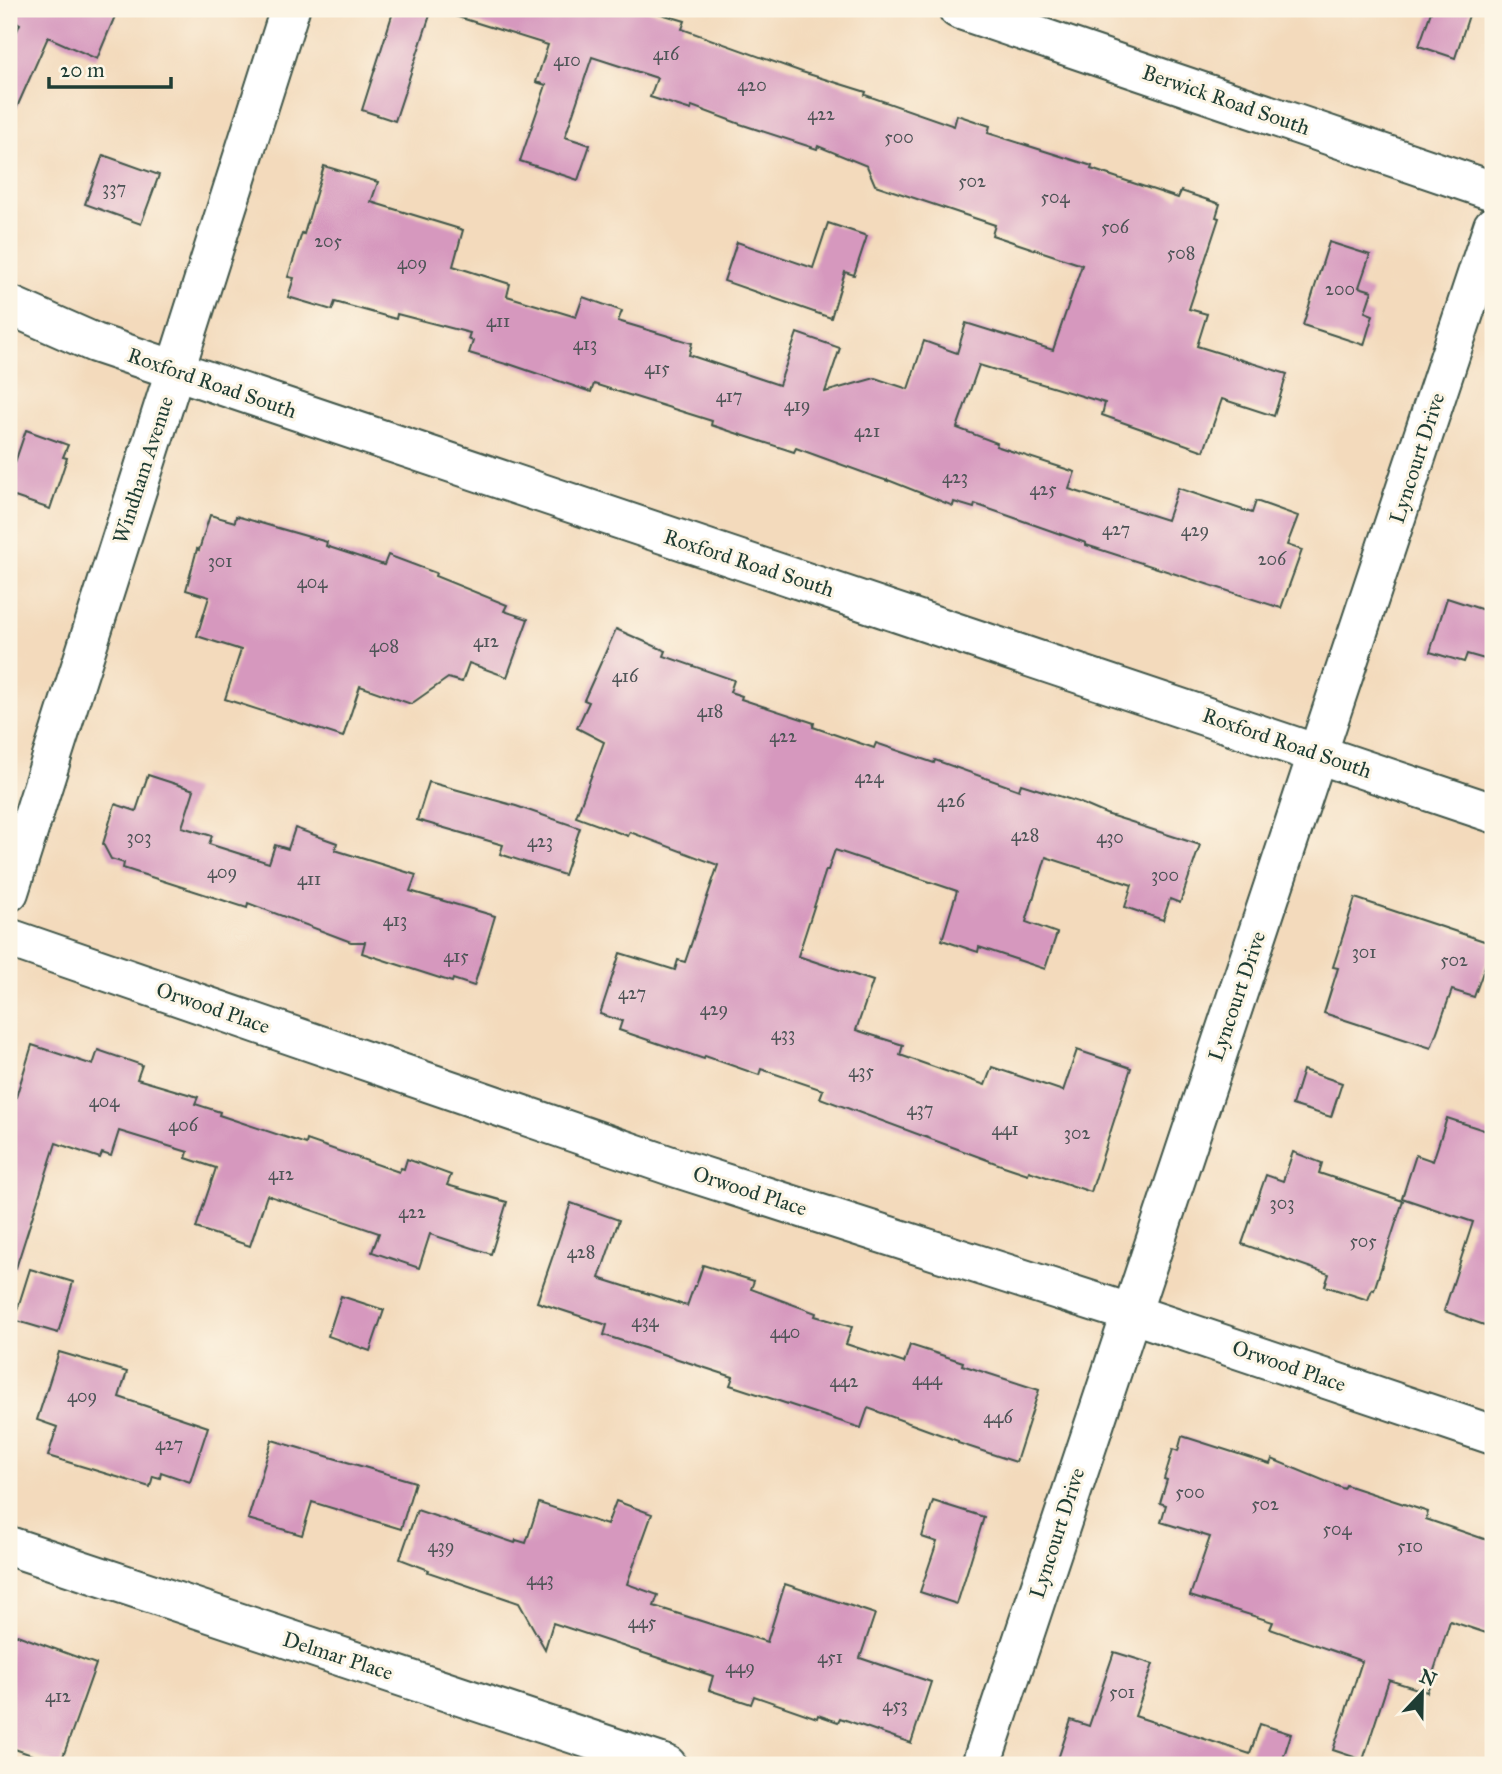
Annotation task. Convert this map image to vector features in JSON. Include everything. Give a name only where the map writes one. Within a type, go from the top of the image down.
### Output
[{"type":"street","name":"Windham Avenue","points":[[9,892],[290,9]]},
{"type":"street","name":"Berwick Road South","points":[[958,9],[1493,191]]},
{"type":"street","name":"Lyncourt Drive","points":[[981,1765],[1493,226]]},
{"type":"street","name":"Roxford Road South","points":[[9,305],[95,344],[1493,813]]},
{"type":"street","name":"Orwood Place","points":[[9,938],[677,1168],[1130,1313],[1493,1435]]},
{"type":"street","name":"Delmar Place","points":[[9,1546],[667,1765]]},
{"type":"building","points":[[9,9],[118,9],[97,59],[48,37],[9,125],[9,49],[20,24],[9,18]]},
{"type":"building","points":[[394,9],[432,9],[395,121],[362,110]]},
{"type":"building","points":[[457,9],[644,9],[685,21],[682,29],[866,92],[865,95],[954,126],[957,115],[990,126],[988,133],[1092,166],[1091,169],[1178,198],[1181,191],[1220,204],[1216,217],[1219,218],[1189,309],[1207,314],[1197,346],[1287,374],[1274,416],[1222,399],[1204,451],[1102,415],[1105,403],[979,365],[957,428],[997,443],[996,446],[1075,472],[1069,489],[1167,520],[1178,488],[1252,513],[1256,501],[1298,516],[1287,545],[1302,550],[1281,608],[1086,545],[975,504],[974,508],[954,502],[953,506],[796,448],[794,452],[711,425],[712,421],[594,384],[591,392],[469,353],[473,341],[468,339],[470,333],[397,314],[396,319],[335,302],[332,310],[288,297],[294,278],[288,277],[324,166],[378,182],[371,202],[463,230],[453,266],[510,284],[507,296],[576,317],[583,297],[622,311],[618,321],[692,343],[689,355],[779,385],[797,333],[840,348],[825,392],[875,378],[908,389],[924,341],[957,353],[966,323],[1053,350],[1082,265],[992,235],[995,225],[875,185],[867,166],[818,146],[817,149],[692,106],[691,110],[650,97],[657,78],[592,57],[565,137],[590,145],[578,180],[520,161],[546,85],[536,82],[548,45],[455,16]]},
{"type":"building","points":[[1432,9],[1471,9],[1455,58],[1419,46]]},
{"type":"building","points":[[103,155],[159,175],[141,224],[85,204]]},
{"type":"building","points":[[828,223],[867,236],[854,275],[845,272],[831,318],[724,281],[737,242],[813,268]]},
{"type":"building","points":[[1329,242],[1370,255],[1359,287],[1372,291],[1365,312],[1373,315],[1364,345],[1303,325]]},
{"type":"building","points":[[26,430],[68,445],[63,457],[67,458],[50,509],[9,495],[9,480]]},
{"type":"building","points":[[210,515],[235,522],[236,516],[327,542],[326,546],[384,565],[388,555],[507,605],[504,611],[528,619],[507,677],[469,663],[462,682],[448,678],[411,704],[360,686],[343,737],[225,699],[241,650],[197,636],[209,597],[186,590]]},
{"type":"building","points":[[1447,598],[1493,613],[1493,643],[1488,660],[1467,654],[1464,662],[1430,652]]},
{"type":"building","points":[[616,629],[666,651],[664,656],[734,680],[730,692],[742,696],[741,699],[814,723],[813,727],[874,748],[876,743],[934,763],[935,760],[1019,790],[1021,784],[1200,845],[1180,903],[1170,899],[1163,920],[1125,907],[1132,885],[1046,857],[1026,922],[1057,933],[1045,969],[979,947],[978,952],[942,940],[957,891],[835,850],[798,956],[873,981],[856,1030],[903,1045],[900,1055],[985,1085],[992,1067],[1063,1091],[1077,1050],[1131,1068],[1091,1192],[1029,1171],[1028,1174],[1001,1165],[820,1098],[823,1090],[761,1069],[759,1075],[705,1056],[704,1059],[619,1030],[622,1021],[600,1014],[620,953],[675,970],[678,960],[685,962],[718,865],[630,832],[628,836],[576,817],[604,742],[577,728],[589,702],[584,700]]},
{"type":"building","points":[[148,775],[194,790],[182,827],[212,836],[209,844],[269,863],[275,845],[288,849],[295,828],[337,843],[335,850],[416,875],[410,891],[495,916],[474,986],[453,979],[452,982],[362,953],[365,942],[351,942],[248,903],[247,908],[123,868],[124,863],[111,859],[103,844],[115,804],[136,811]]},
{"type":"building","points":[[429,782],[516,806],[580,828],[564,875],[500,854],[503,845],[417,820]]},
{"type":"building","points":[[1355,898],[1493,944],[1474,997],[1452,990],[1431,1048],[1324,1013],[1338,968],[1333,967]]},
{"type":"building","points":[[32,1045],[93,1065],[98,1050],[142,1065],[137,1079],[198,1097],[195,1104],[220,1112],[219,1115],[306,1144],[307,1140],[399,1172],[401,1168],[404,1169],[407,1159],[451,1175],[447,1185],[507,1202],[491,1254],[430,1234],[419,1268],[372,1252],[379,1233],[267,1195],[250,1246],[196,1228],[216,1168],[186,1158],[188,1152],[119,1131],[111,1156],[102,1153],[100,1158],[56,1143],[16,1268],[9,1267],[9,1120]]},
{"type":"building","points":[[1303,1070],[1342,1083],[1331,1117],[1292,1105]]},
{"type":"building","points":[[1447,1118],[1493,1133],[1493,1328],[1444,1311],[1473,1222],[1402,1198],[1416,1155],[1433,1161]]},
{"type":"building","points":[[1293,1152],[1322,1163],[1319,1173],[1403,1201],[1374,1290],[1372,1289],[1368,1300],[1325,1286],[1329,1274],[1242,1244],[1266,1175],[1283,1181]]},
{"type":"building","points":[[571,1203],[619,1220],[599,1278],[687,1306],[703,1265],[754,1281],[751,1289],[816,1313],[815,1316],[852,1327],[846,1344],[904,1363],[910,1345],[1039,1390],[1016,1462],[868,1408],[861,1428],[730,1385],[733,1377],[604,1335],[607,1325],[537,1302]]},
{"type":"building","points":[[30,1269],[73,1282],[58,1333],[14,1320]]},
{"type":"building","points":[[341,1296],[384,1310],[370,1351],[328,1336]]},
{"type":"building","points":[[59,1352],[127,1372],[119,1397],[208,1427],[190,1482],[161,1472],[160,1478],[153,1476],[150,1487],[48,1456],[57,1427],[37,1420]]},
{"type":"building","points":[[1182,1436],[1270,1464],[1272,1459],[1344,1489],[1346,1485],[1428,1512],[1426,1519],[1493,1542],[1493,1611],[1486,1633],[1450,1621],[1427,1692],[1389,1680],[1363,1760],[1333,1750],[1362,1661],[1270,1629],[1273,1622],[1190,1596],[1210,1537],[1161,1522],[1166,1505],[1160,1503],[1173,1449],[1178,1451]]},
{"type":"building","points":[[272,1440],[415,1482],[401,1529],[312,1502],[302,1535],[248,1519]]},
{"type":"building","points":[[616,1501],[652,1514],[627,1584],[658,1595],[654,1606],[767,1642],[785,1584],[875,1614],[860,1658],[931,1682],[911,1743],[840,1718],[838,1722],[818,1715],[817,1718],[754,1696],[751,1704],[709,1690],[713,1676],[553,1623],[545,1649],[519,1603],[428,1572],[429,1570],[400,1559],[417,1510],[515,1543],[516,1540],[526,1543],[539,1503],[607,1525]]},
{"type":"building","points":[[933,1501],[984,1517],[957,1604],[920,1592],[937,1542],[922,1537]]},
{"type":"building","points":[[9,1632],[96,1664],[60,1765],[9,1747]]},
{"type":"building","points":[[1114,1652],[1153,1664],[1135,1716],[1250,1754],[1260,1724],[1291,1734],[1281,1765],[1056,1765],[1071,1720],[1089,1726]]}]
